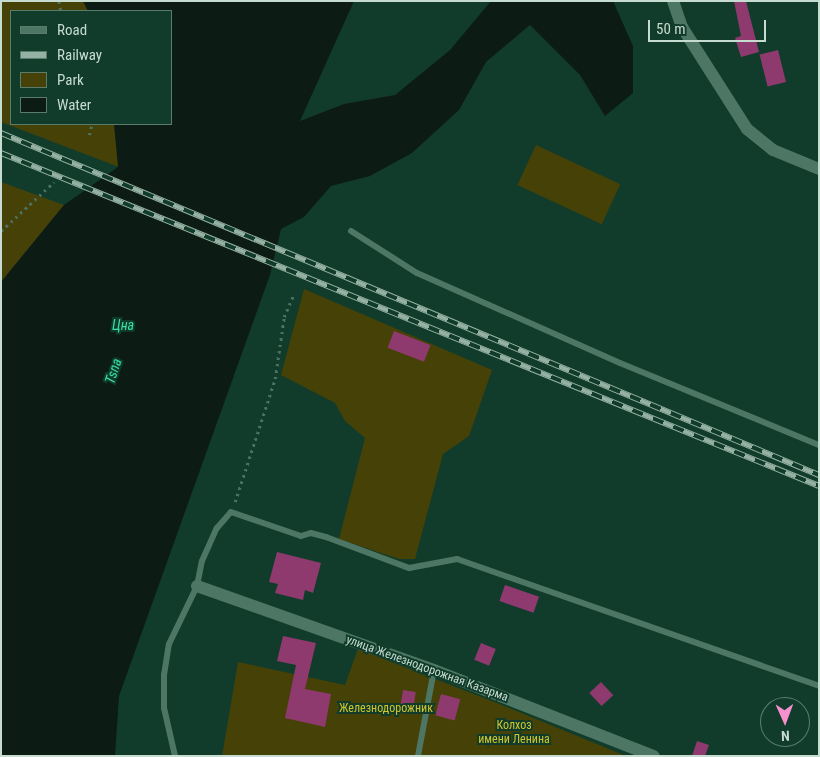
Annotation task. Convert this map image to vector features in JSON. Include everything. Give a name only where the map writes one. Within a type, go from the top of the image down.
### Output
[{"type":"street","points":[[673,1],[682,27],[747,129],[773,150],[819,169]]},
{"type":"street","name":"улица Железнодорожная Казарма","points":[[198,586],[434,670],[628,750],[654,756]]},
{"type":"lane","points":[[350,231],[417,273],[620,363],[819,446]]},
{"type":"lane","points":[[175,756],[164,708],[164,675],[169,644],[198,586],[202,561],[217,528],[231,512],[301,536],[311,533],[326,537],[408,568],[458,559],[819,686]]},
{"type":"lane","points":[[418,756],[434,670]]},
{"type":"path","points":[[89,135],[92,125]]},
{"type":"path","points":[[1,232],[54,182]]},
{"type":"path","points":[[231,512],[275,379],[284,317],[294,294]]},
{"type":"green space","points":[[1,1],[83,1],[88,10],[10,10],[10,125],[114,125],[119,167],[1,122]]},
{"type":"green space","points":[[536,145],[620,184],[602,224],[517,185]]},
{"type":"green space","points":[[1,182],[64,205],[1,282]]},
{"type":"green space","points":[[304,289],[492,370],[469,436],[443,454],[415,559],[399,559],[339,539],[365,438],[345,421],[335,403],[281,375]]},
{"type":"green space","name":"Железнодорожник","points":[[358,649],[626,756],[222,756],[238,662],[345,685]]},
{"type":"water","name":"Цна","points":[[83,1],[354,1],[300,121],[344,104],[395,95],[450,50],[491,1],[613,1],[633,46],[633,93],[605,116],[580,75],[530,25],[486,62],[459,110],[412,153],[370,176],[331,186],[304,217],[281,229],[270,275],[119,696],[115,756],[1,756],[1,282],[64,205],[118,167],[114,125],[172,125],[172,10],[88,10]]},
{"type":"building","points":[[734,1],[746,1],[759,52],[741,57],[735,38],[741,36]]},
{"type":"building","points":[[778,50],[786,82],[768,87],[760,55]]},
{"type":"building","points":[[394,331],[430,345],[424,362],[388,348]]},
{"type":"building","points":[[277,552],[321,563],[313,593],[305,590],[303,600],[275,593],[278,584],[269,582]]},
{"type":"building","points":[[505,585],[539,597],[534,613],[499,601]]},
{"type":"building","points":[[283,636],[316,643],[305,689],[331,694],[325,727],[285,718],[296,665],[277,661]]},
{"type":"building","points":[[481,643],[496,649],[489,666],[474,660]]},
{"type":"building","points":[[601,682],[613,695],[602,706],[589,693]]},
{"type":"building","points":[[403,690],[416,692],[413,710],[400,708]]},
{"type":"building","points":[[441,694],[460,699],[455,720],[435,715]]},
{"type":"building","points":[[697,741],[709,745],[705,756],[692,756]]},
{"type":"railway","points":[[1,133],[819,475]]},
{"type":"railway","points":[[1,153],[819,486]]},
{"type":"water label","name":"Tsna","points":[[113,371]]},
{"type":"park label","name":"Колхоз имени Ленина","points":[[514,733]]}]
